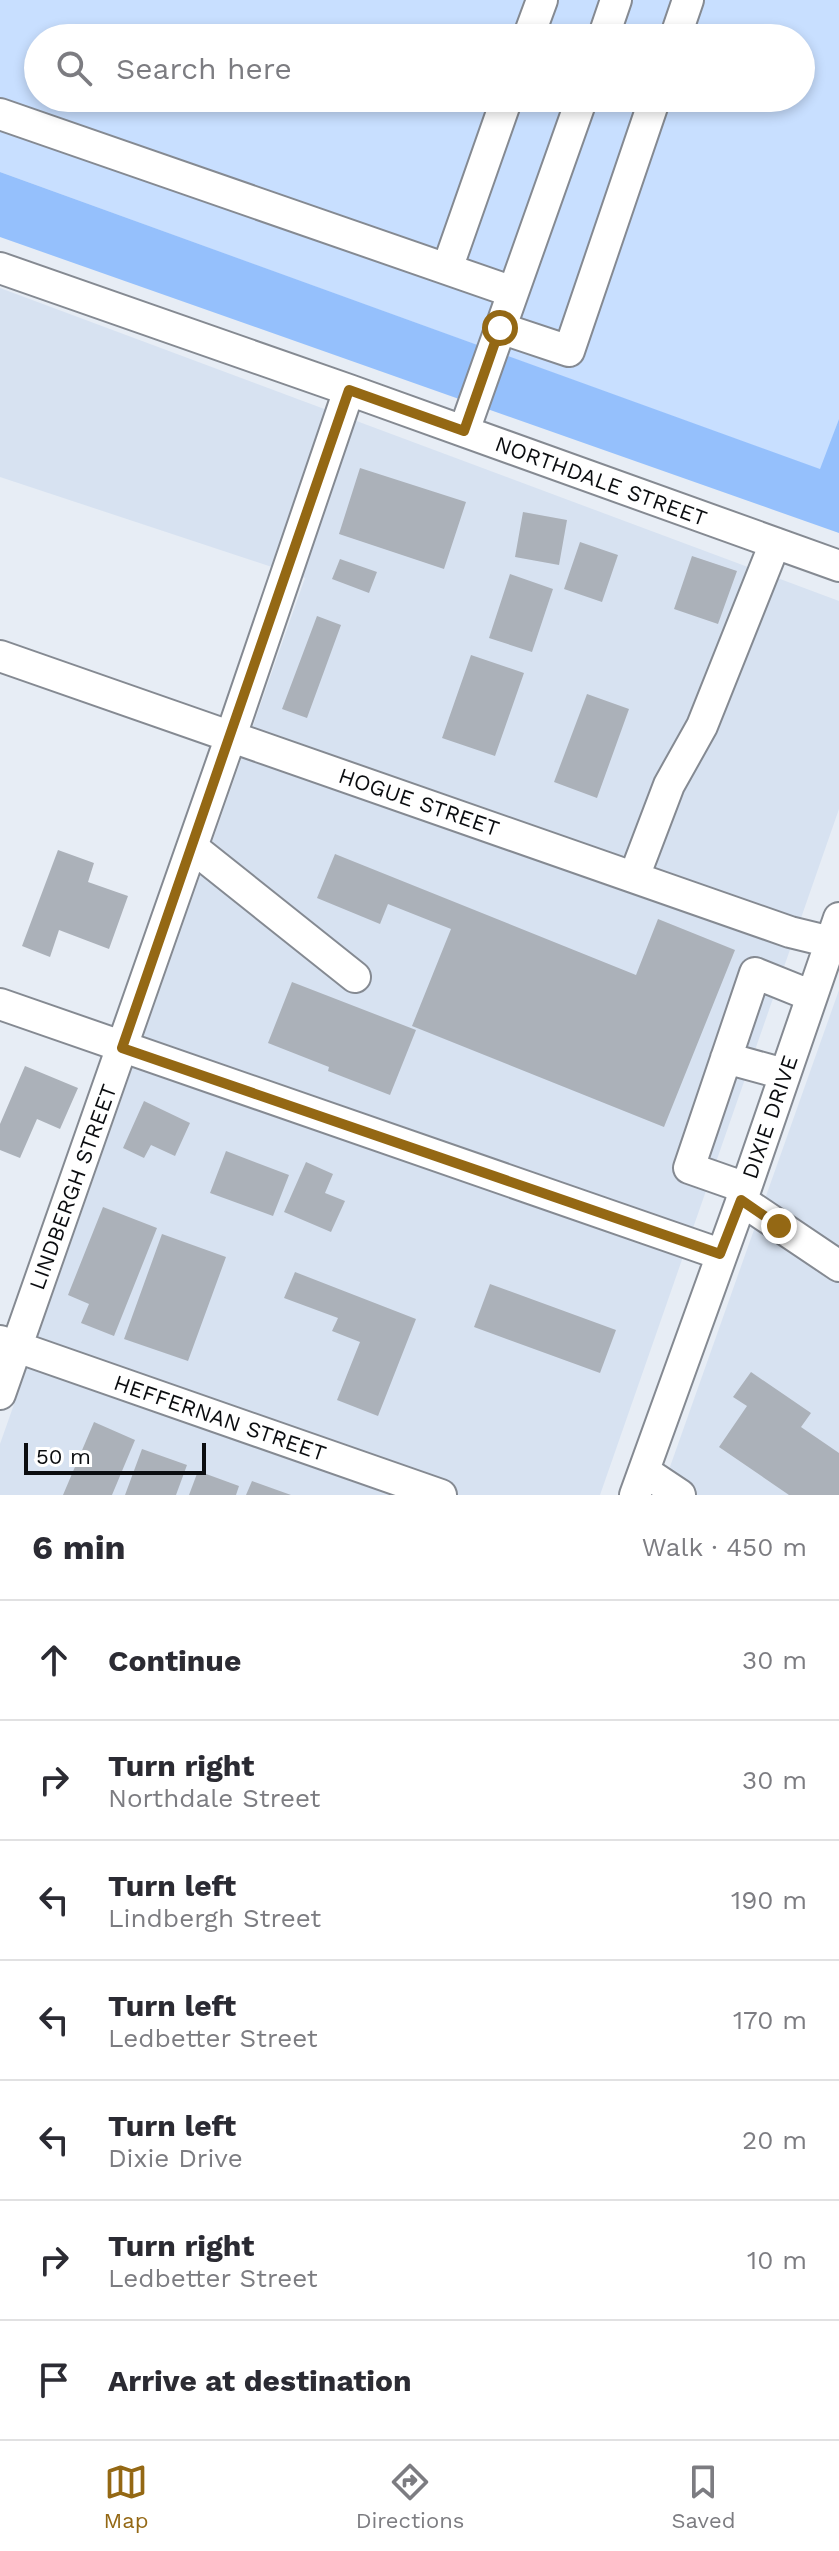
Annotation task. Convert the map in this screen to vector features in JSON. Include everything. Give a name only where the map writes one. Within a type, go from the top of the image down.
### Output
[{"type":"street","points":[[533,24],[542,0]]},
{"type":"street","points":[[608,24],[616,0]]},
{"type":"street","points":[[680,24],[688,0]]},
{"type":"street","points":[[447,269],[502,112]]},
{"type":"street","points":[[464,431],[577,112]]},
{"type":"street","points":[[500,328],[569,351],[650,112]]},
{"type":"street","points":[[0,114],[513,292]]},
{"type":"street","name":"NORTHDALE STREET","points":[[0,268],[839,566]]},
{"type":"street","name":"LINDBERGH STREET","points":[[0,1394],[8,1344],[122,1048],[349,390]]},
{"type":"street","points":[[634,877],[669,785],[702,726],[775,543]]},
{"type":"street","name":"HOGUE STREET","points":[[0,656],[790,932],[836,935]]},
{"type":"street","points":[[192,847],[355,977]]},
{"type":"street","name":"DIXIE DRIVE","points":[[639,1483],[836,935]]},
{"type":"street","points":[[812,996],[755,973],[689,1168],[744,1194],[839,1266]]},
{"type":"street","points":[[0,1004],[720,1254]]},
{"type":"street","points":[[726,1058],[784,1074]]},
{"type":"street","name":"HEFFERNAN STREET","points":[[8,1344],[441,1495]]},
{"type":"street","points":[[639,1483],[680,1495]]},
{"type":"shaded area","points":[[0,0],[839,0],[839,419],[821,470],[0,172]]},
{"type":"shaded area","points":[[0,172],[820,469],[839,419],[839,533],[0,237]]},
{"type":"shaded area","points":[[0,288],[839,601],[839,809],[600,1495],[0,1495],[0,1444],[305,578],[0,477]]},
{"type":"shaded area","points":[[839,990],[839,1495],[660,1495]]},
{"type":"building","points":[[360,468],[466,502],[444,569],[339,534]]},
{"type":"building","points":[[523,512],[567,520],[559,565],[515,557]]},
{"type":"building","points":[[580,542],[618,555],[602,602],[564,589]]},
{"type":"building","points":[[692,556],[737,571],[718,624],[674,609]]},
{"type":"building","points":[[340,559],[377,572],[369,593],[332,579]]},
{"type":"building","points":[[510,574],[553,589],[532,652],[489,638]]},
{"type":"building","points":[[317,616],[341,625],[307,718],[282,709]]},
{"type":"building","points":[[471,655],[524,673],[495,756],[442,738]]},
{"type":"building","points":[[587,694],[629,709],[597,798],[554,782]]},
{"type":"building","points":[[58,850],[94,863],[88,882],[128,896],[109,949],[59,930],[50,957],[22,946]]},
{"type":"building","points":[[335,854],[636,975],[658,919],[735,950],[664,1127],[412,1026],[451,929],[388,904],[380,924],[317,898]]},
{"type":"building","points":[[292,982],[416,1030],[390,1095],[268,1043]]},
{"type":"building","points":[[25,1066],[78,1088],[60,1129],[37,1119],[20,1158],[0,1150],[0,1124]]},
{"type":"building","points":[[144,1101],[190,1123],[175,1156],[151,1145],[144,1158],[123,1148]]},
{"type":"building","points":[[226,1151],[289,1175],[273,1216],[210,1193]]},
{"type":"building","points":[[306,1162],[333,1174],[325,1193],[345,1201],[331,1232],[284,1212]]},
{"type":"building","points":[[103,1207],[157,1228],[114,1336],[81,1323],[89,1304],[68,1295]]},
{"type":"building","points":[[162,1234],[226,1257],[188,1361],[124,1339]]},
{"type":"building","points":[[295,1272],[416,1319],[378,1416],[337,1400],[360,1342],[332,1331],[338,1318],[284,1298]]},
{"type":"building","points":[[490,1284],[616,1330],[600,1373],[474,1327]]},
{"type":"building","points":[[751,1372],[811,1413],[801,1427],[839,1453],[839,1495],[789,1495],[719,1447],[747,1406],[733,1397]]},
{"type":"building","points":[[94,1422],[135,1440],[112,1495],[63,1495]]},
{"type":"building","points":[[142,1449],[187,1465],[176,1495],[125,1495]]},
{"type":"building","points":[[198,1471],[239,1486],[236,1495],[189,1495]]},
{"type":"building","points":[[252,1481],[291,1495],[246,1495]]},
{"type":"route","points":[[500,328],[464,431],[349,390],[122,1048],[720,1254],[741,1200],[779,1226]]}]
